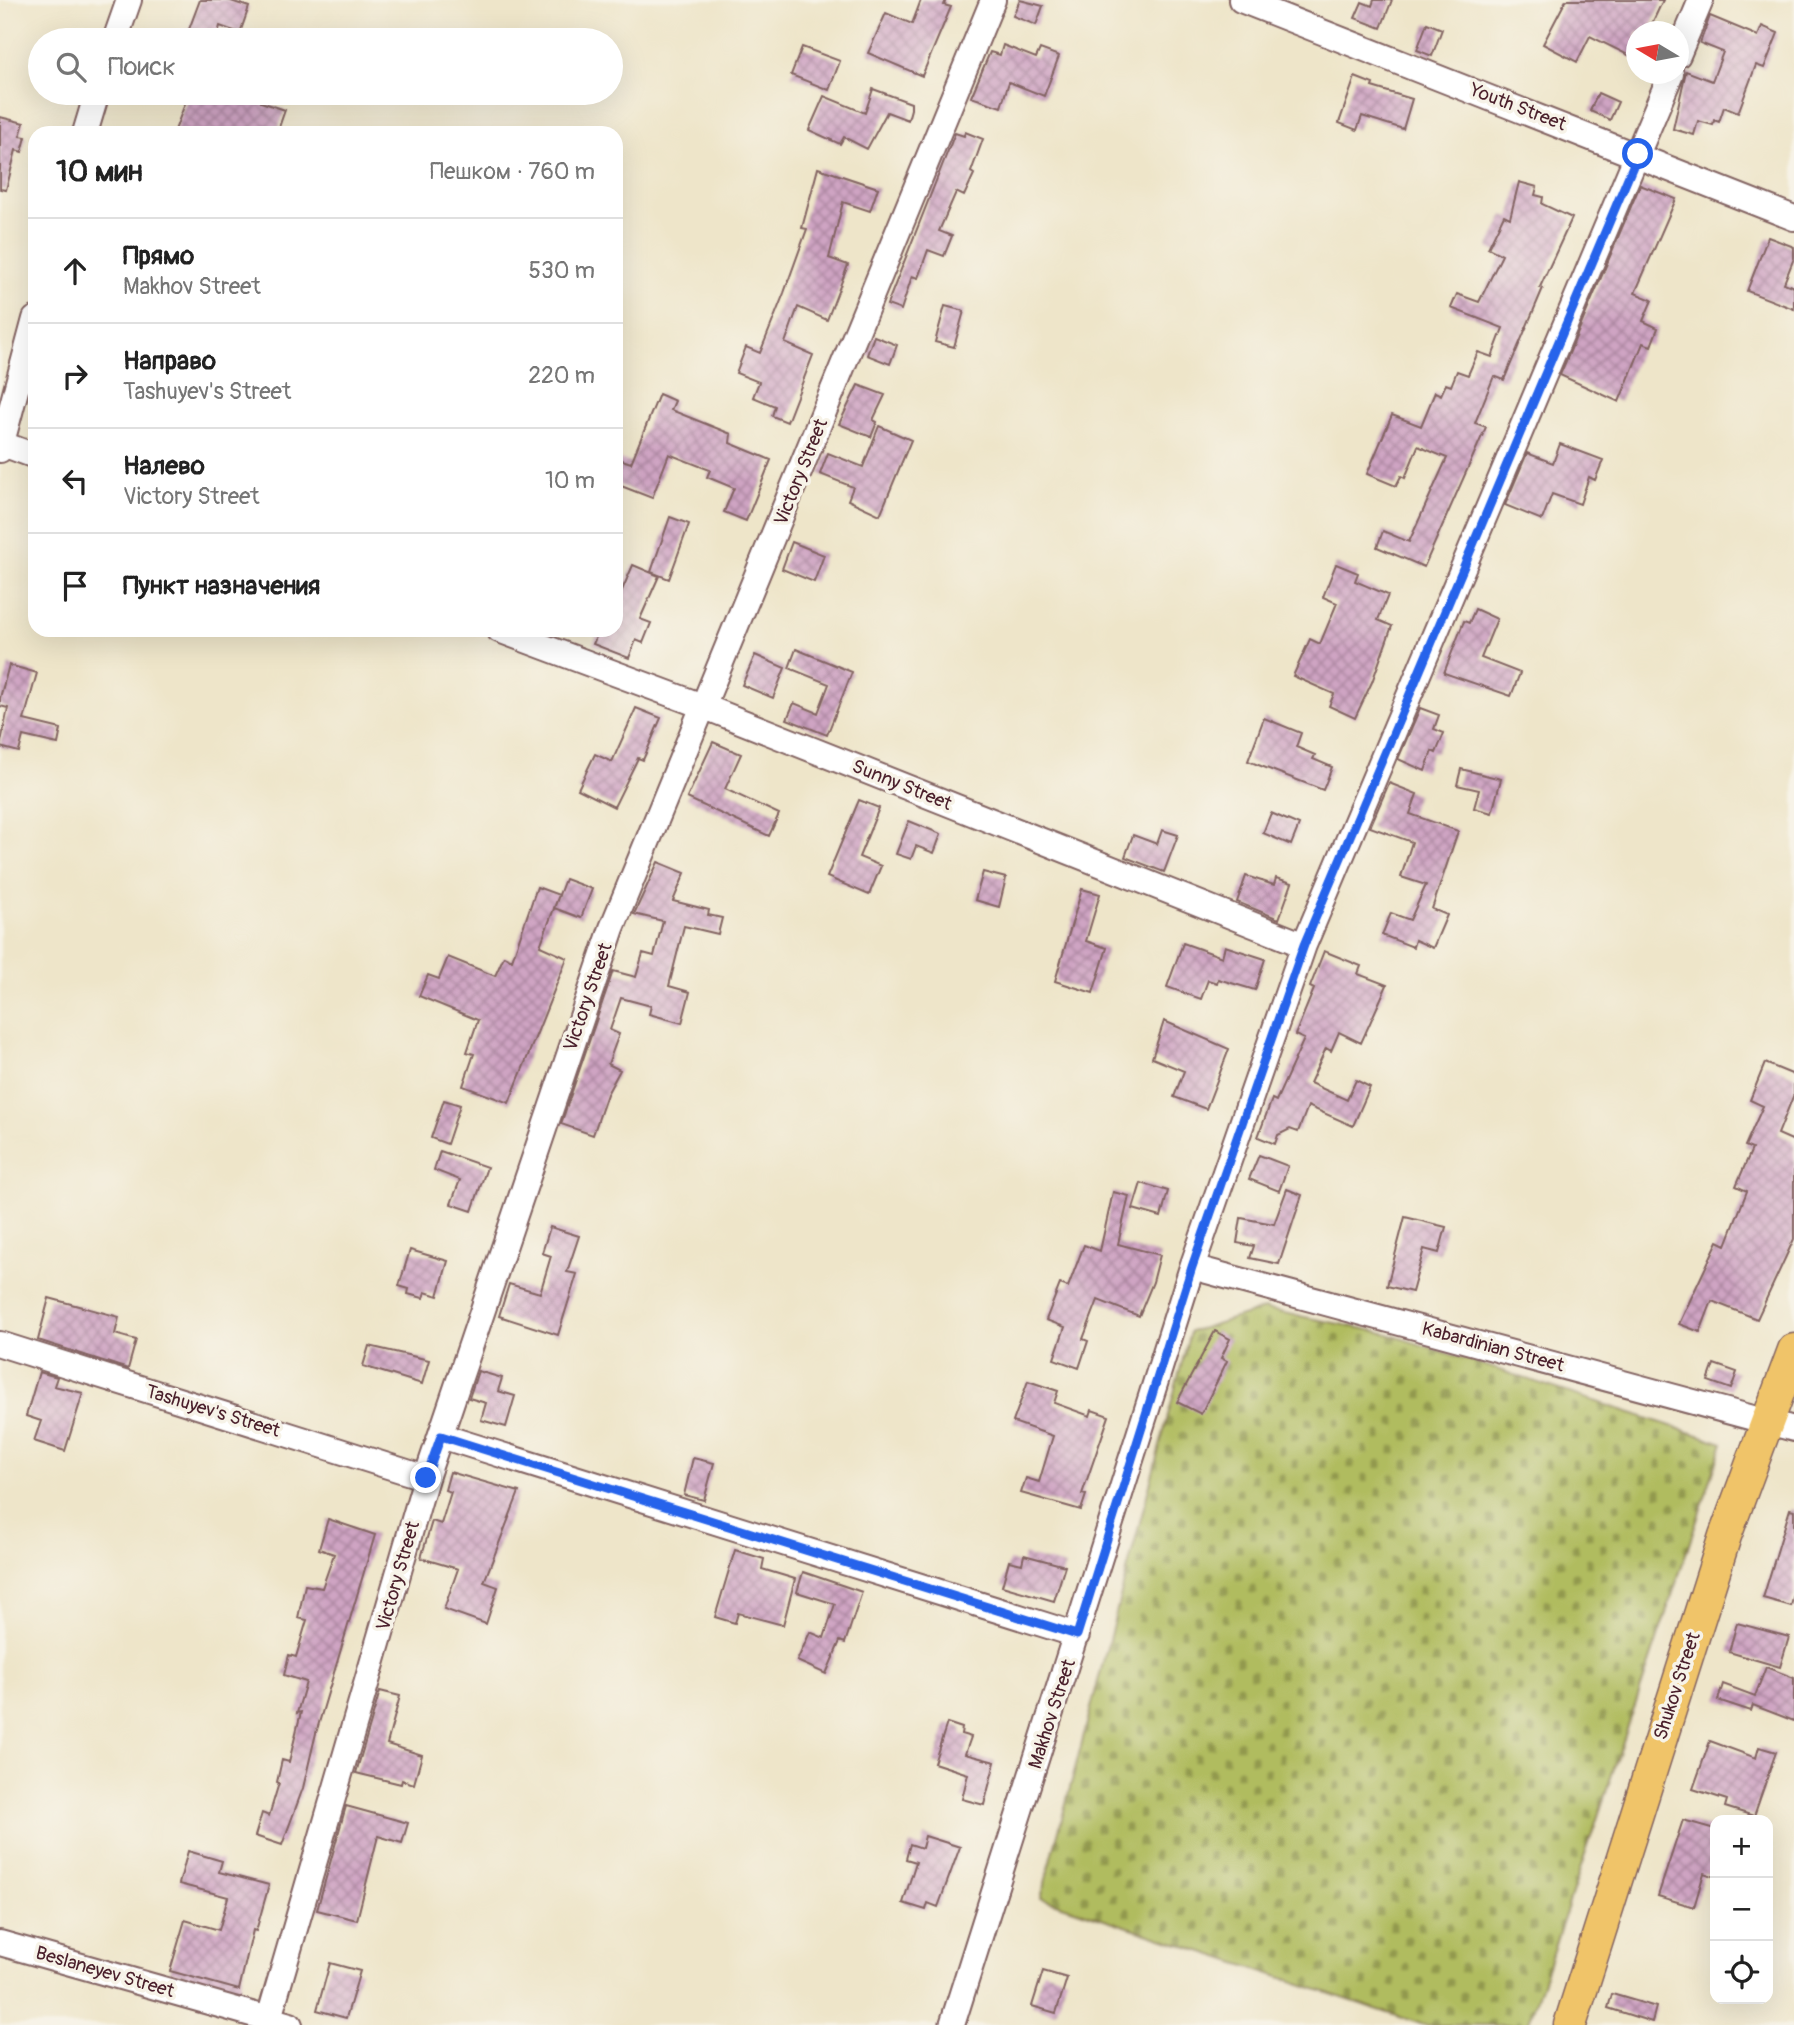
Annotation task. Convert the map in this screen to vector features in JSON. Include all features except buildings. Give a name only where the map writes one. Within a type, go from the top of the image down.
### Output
[{"type":"main road","name":"Shukov Street","points":[[1570,2025],[1725,1536],[1780,1425],[1794,1350]]},
{"type":"street","points":[[119,28],[129,0]]},
{"type":"street","name":"Victory Street","points":[[276,2023],[426,1478],[612,928],[993,0]]},
{"type":"street","name":"Youth Street","points":[[1241,0],[1638,154],[1794,218]]},
{"type":"street","points":[[1689,29],[1701,0]]},
{"type":"street","name":"Makhov Street","points":[[952,2025],[1192,1267],[1304,945],[1667,84]]},
{"type":"street","points":[[87,126],[93,105]]},
{"type":"street","points":[[28,344],[0,446],[28,454]]},
{"type":"street","name":"Sunny Street","points":[[518,637],[705,707],[1304,945]]},
{"type":"street","name":"Kabardinian Street","points":[[1192,1267],[1780,1425]]},
{"type":"street","name":"Tashuyev's Street","points":[[0,1344],[426,1478]]},
{"type":"street","points":[[441,1436],[1077,1635]]},
{"type":"street","name":"Beslaneyev Street","points":[[0,1943],[276,2023]]},
{"type":"green space","points":[[1264,1309],[1385,1333],[1723,1443],[1528,2025],[1424,2025],[1041,1898],[1190,1332]]},
{"type":"route","points":[[426,1478],[441,1436],[1077,1635],[1192,1267],[1304,945],[1638,154]]}]
